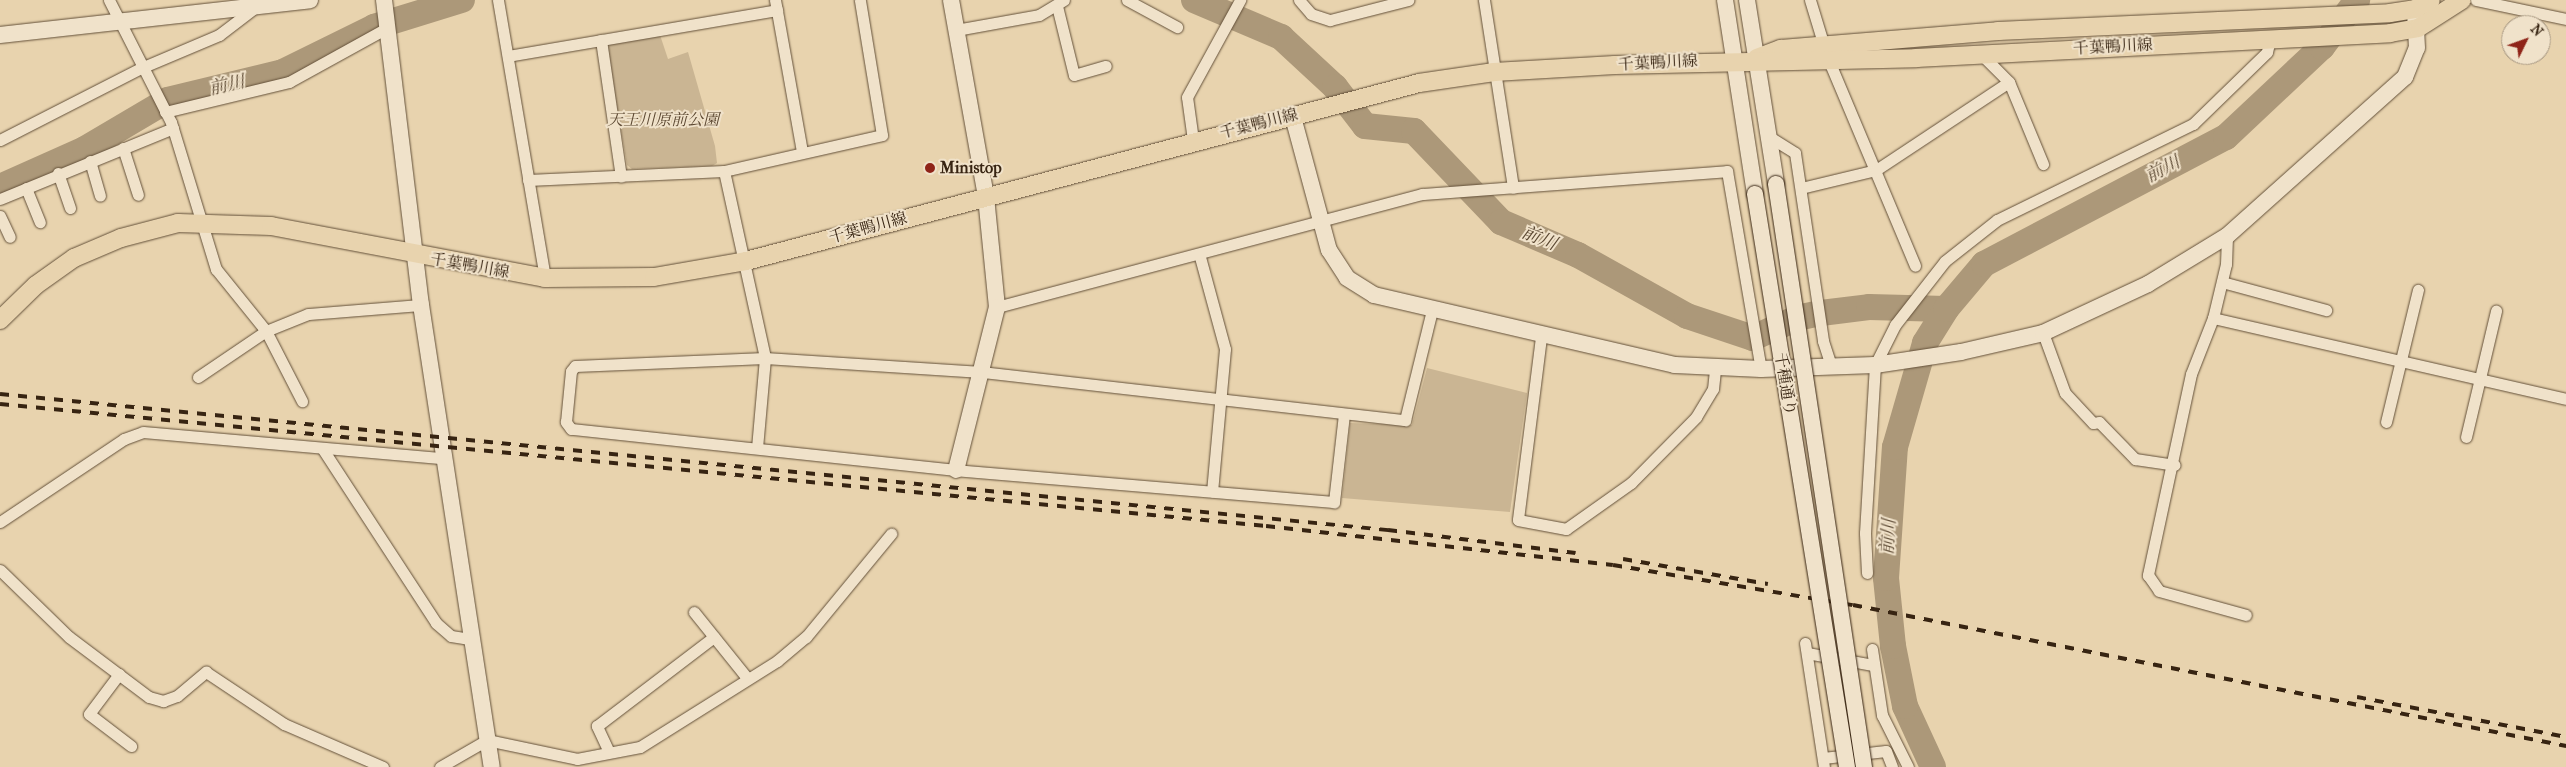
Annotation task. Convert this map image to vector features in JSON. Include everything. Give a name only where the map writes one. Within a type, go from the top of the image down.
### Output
[{"type":"main road","name":"千葉鴨川線","points":[[1826,54],[1998,31],[2390,12],[2415,9],[2431,0]]},
{"type":"main road","name":"千葉鴨川線","points":[[0,320],[36,285],[74,258],[152,227],[198,222],[271,226],[414,256],[544,278],[654,276],[746,261],[1193,140],[1293,117],[1419,83],[1494,72],[1756,58],[1781,49],[1826,54],[1981,54],[2372,34],[2418,28],[2462,0]]},
{"type":"street","points":[[109,0],[141,68],[173,128],[198,222],[216,269],[266,331],[302,401]]},
{"type":"street","points":[[0,35],[262,3],[310,0]]},
{"type":"street","points":[[384,0],[420,305],[470,639],[492,767]]},
{"type":"street","points":[[498,0],[544,278]]},
{"type":"street","points":[[528,180],[724,171],[802,152],[882,136],[860,0]]},
{"type":"street","points":[[951,0],[986,196],[997,307],[956,470]]},
{"type":"street","points":[[1127,0],[1177,28]]},
{"type":"street","points":[[1193,140],[1187,98],[1240,0]]},
{"type":"street","points":[[1299,0],[1311,14],[1330,20],[1408,0]]},
{"type":"street","points":[[1484,0],[1512,188]]},
{"type":"street","name":"千種通り","points":[[1725,0],[1847,767]]},
{"type":"street","name":"千種通り","points":[[1747,0],[1864,767]]},
{"type":"street","points":[[1810,0],[1826,54],[1915,266]]},
{"type":"street","points":[[2476,0],[2566,19]]},
{"type":"street","points":[[0,140],[141,68],[219,35],[262,3]]},
{"type":"street","points":[[956,30],[1039,15],[1060,3],[1074,75],[1106,66]]},
{"type":"street","points":[[508,56],[601,40],[776,5],[802,152]]},
{"type":"street","points":[[1293,117],[1329,250],[1347,278],[1374,295],[1541,337],[1666,363],[1715,368],[1761,369],[1875,365],[1961,352],[2042,333],[2148,284],[2227,236],[2405,77],[2415,57],[2418,28],[2415,9]]},
{"type":"street","points":[[165,112],[289,82],[387,28]]},
{"type":"street","points":[[1867,572],[1864,532],[1875,365],[1895,325],[1945,261],[1997,220],[2193,124],[2267,52],[2277,38]]},
{"type":"street","points":[[601,40],[621,176]]},
{"type":"street","points":[[1981,54],[2009,82],[2043,164]]},
{"type":"street","points":[[1802,188],[1876,170],[2009,82]]},
{"type":"street","points":[[0,199],[58,173],[173,128]]},
{"type":"street","points":[[1768,136],[1795,153],[1802,188],[1823,341],[1831,366]]},
{"type":"street","points":[[123,148],[138,195]]},
{"type":"street","points":[[90,161],[100,196]]},
{"type":"street","points":[[724,171],[746,261],[765,358],[757,448]]},
{"type":"street","points":[[997,307],[1200,257],[1321,221],[1422,194],[1727,171],[1761,369]]},
{"type":"street","points":[[58,173],[70,208]]},
{"type":"street","points":[[26,188],[40,222]]},
{"type":"street","points":[[0,216],[10,238]]},
{"type":"street","points":[[2227,236],[2222,282],[2213,318],[2191,374],[2175,465],[2148,575],[2151,583],[2188,602],[2246,616]]},
{"type":"street","points":[[1200,257],[1225,349],[1212,491]]},
{"type":"street","points":[[2222,282],[2326,310]]},
{"type":"street","points":[[2386,422],[2418,290]]},
{"type":"street","points":[[198,377],[266,331],[308,314],[420,305]]},
{"type":"street","points":[[1344,414],[1334,502],[956,470],[571,429],[566,422],[571,371],[575,366],[765,358],[982,372],[1221,396],[1344,414],[1405,420],[1432,310]]},
{"type":"street","points":[[2466,437],[2496,311]]},
{"type":"street","points":[[2213,318],[2566,399]]},
{"type":"street","points":[[2042,333],[2066,393],[2093,423],[2099,422],[2135,459],[2175,465]]},
{"type":"street","points":[[1541,337],[1518,520],[1540,525],[1566,529],[1631,483],[1696,417],[1713,389],[1715,368]]},
{"type":"street","points":[[0,522],[124,439],[143,432],[443,458]]},
{"type":"street","points":[[322,448],[436,622],[451,636],[470,639]]},
{"type":"street","points":[[440,767],[487,740],[577,759],[640,747],[747,678],[806,637],[891,534]]},
{"type":"street","points":[[0,570],[69,637],[149,697],[163,701],[177,696],[206,672],[284,724],[383,767]]},
{"type":"street","points":[[694,612],[747,678]]},
{"type":"street","points":[[609,752],[597,726],[714,637]]},
{"type":"street","points":[[1873,665],[1806,648],[1824,763],[1886,751],[1892,767]]},
{"type":"street","points":[[1872,650],[1882,716],[1908,767]]},
{"type":"street","points":[[119,674],[89,714],[131,746]]},
{"type":"street","points":[[577,759],[587,767]]},
{"type":"green space","name":"天王川原前公園","points":[[660,35],[668,59],[688,52],[715,146],[717,163],[712,166],[632,169],[627,165],[607,49],[612,43]]},
{"type":"green space","points":[[1427,368],[1527,393],[1510,512],[1342,498],[1350,423],[1412,425]]},
{"type":"waterway","name":"前川","points":[[0,187],[85,149],[168,100],[283,72],[374,27],[462,0]]},
{"type":"waterway","name":"前川","points":[[1194,0],[1281,37],[1335,87],[1365,126],[1414,131],[1501,222],[1578,255],[1687,316],[1753,338],[1797,318],[1821,313],[1869,307],[1946,309]]},
{"type":"waterway","name":"前川","points":[[1933,767],[1905,706],[1893,646],[1886,578],[1895,447],[1925,343],[1946,309],[1984,264],[2226,137],[2322,47],[2357,0]]},
{"type":"railway","points":[[0,394],[1388,530],[1576,553]]},
{"type":"railway","points":[[0,404],[1266,526],[1613,565],[1853,605],[2566,746]]},
{"type":"railway","points":[[1623,559],[1768,584]]},
{"type":"railway","points":[[2357,697],[2566,737]]},
{"type":"place","name":"Ministop","points":[[930,168]]}]
